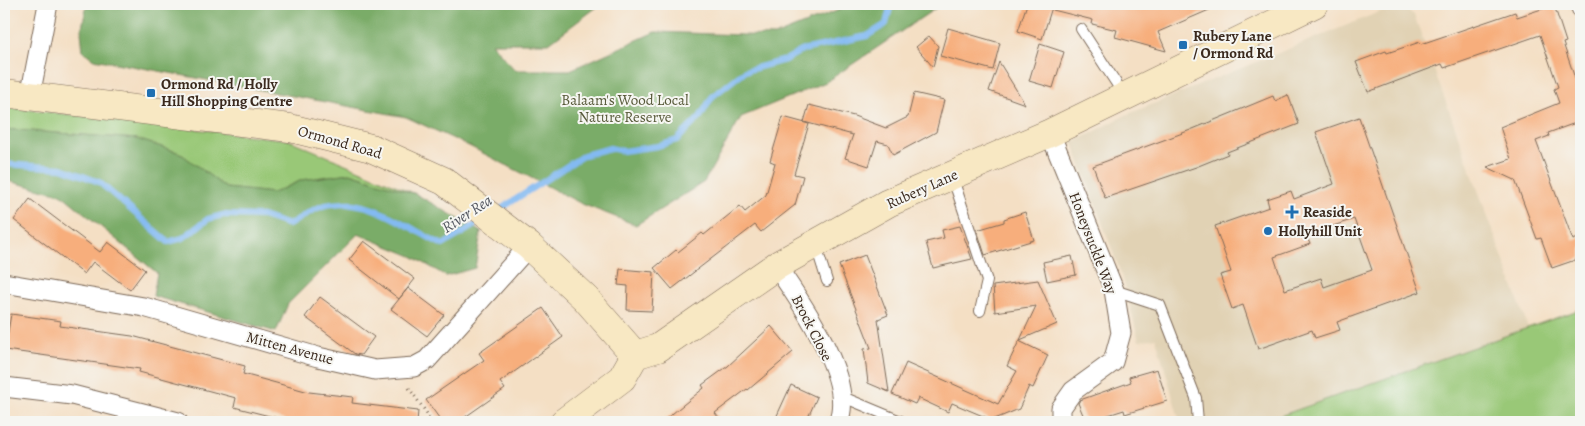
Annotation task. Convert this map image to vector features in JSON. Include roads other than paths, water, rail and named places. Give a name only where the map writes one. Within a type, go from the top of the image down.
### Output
[{"type":"street","points":[[30,96],[48,4]]},
{"type":"street","name":"Rubery Lane","points":[[635,355],[658,348],[776,266],[815,242],[888,203],[1050,133],[1314,4]]},
{"type":"street","points":[[1580,4],[1581,8]]},
{"type":"street","name":"Ormond Road","points":[[4,93],[290,128],[371,148],[444,181],[529,246],[586,299],[635,355]]},
{"type":"street","name":"Honeysuckle Way","points":[[1050,133],[1114,290],[1121,333],[1113,362],[1074,391],[1061,408],[1061,422]]},
{"type":"street","name":"Mitten Avenue","points":[[4,283],[144,307],[318,357],[375,370],[395,369],[414,367],[427,360],[529,246]]},
{"type":"street","name":"Brock Close","points":[[776,266],[803,305],[827,350],[842,397],[843,410],[838,422]]},
{"type":"street","points":[[564,422],[622,378],[635,355]]},
{"type":"street","points":[[4,387],[72,394],[178,422]]},
{"type":"lane","points":[[1081,28],[1125,96]]},
{"type":"lane","points":[[952,175],[987,281],[980,311]]},
{"type":"lane","points":[[815,242],[828,281]]},
{"type":"lane","points":[[1114,290],[1160,305],[1196,398],[1198,422]]},
{"type":"lane","points":[[842,397],[903,422]]},
{"type":"waterway","name":"River Rea","points":[[496,212],[584,155],[610,148],[623,151],[658,146],[677,140],[700,117],[712,97],[745,71],[785,60],[803,50],[867,36],[886,24],[891,4]]},
{"type":"waterway","name":"River Rea","points":[[4,164],[62,168],[99,182],[168,242],[183,238],[208,219],[223,215],[262,216],[289,225],[316,208],[342,203],[357,205],[387,215],[443,245],[483,220]]},
{"type":"place","name":"Rubery Lane / Ormond Rd","points":[[1183,45]]},
{"type":"place","name":"Ormond Rd / Holly Hill Shopping Centre","points":[[151,93]]},
{"type":"place","name":"Reaside","points":[[1292,212]]},
{"type":"place","name":"Hollyhill Unit","points":[[1268,231]]},
{"type":"park label","name":"Balaam's Wood Local Nature Reserve","points":[[625,108]]}]
